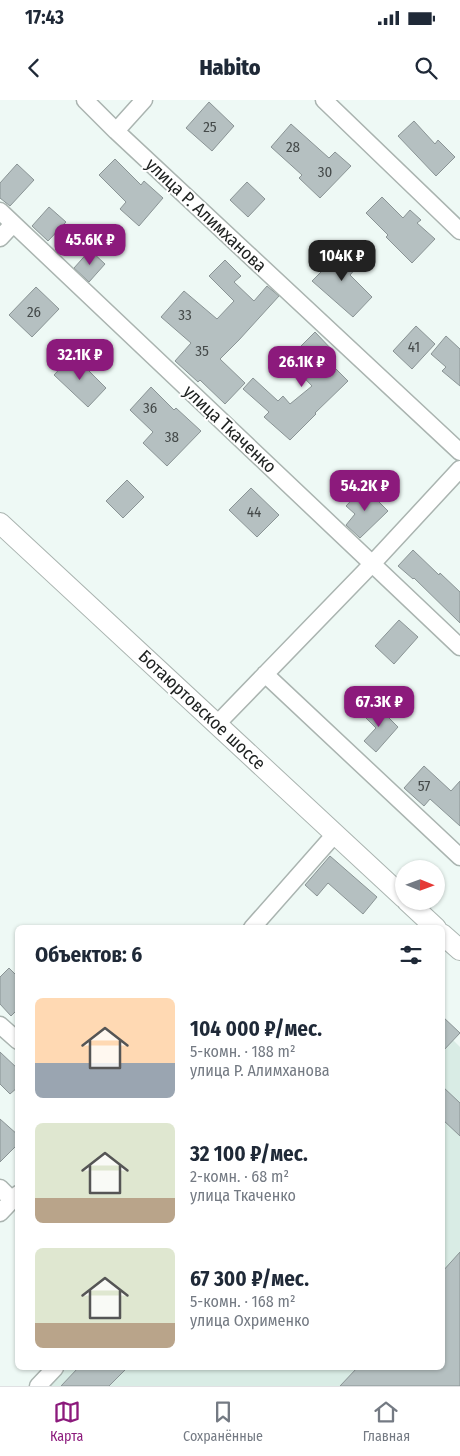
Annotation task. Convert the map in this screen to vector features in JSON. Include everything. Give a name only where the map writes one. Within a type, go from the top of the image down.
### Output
[{"type":"main road","name":"Ботаюртовское шоссе","points":[[0,523],[395,890]]},
{"type":"main road","points":[[417,910],[433,925]]},
{"type":"main road","points":[[445,937],[460,950]]},
{"type":"street","name":"улица Р. Алимханова","points":[[85,100],[460,452]]},
{"type":"street","points":[[116,131],[144,100]]},
{"type":"street","points":[[324,100],[460,231]]},
{"type":"street","name":"улица Ткаченко","points":[[0,211],[460,648]]},
{"type":"street","points":[[0,238],[13,224]]},
{"type":"street","points":[[216,724],[372,564],[460,470]]},
{"type":"street","points":[[265,674],[460,856]]},
{"type":"street","points":[[255,925],[335,834]]},
{"type":"street","points":[[0,1025],[15,1038]]},
{"type":"street","points":[[0,1188],[15,1197],[0,1213]]},
{"type":"street","points":[[38,1386],[53,1370]]},
{"type":"shaded area","points":[[445,1032],[460,1047],[460,1386],[45,1386],[60,1370],[445,1370]]},
{"type":"building","points":[[209,102],[234,126],[212,151],[186,128]]},
{"type":"building","points":[[414,121],[435,144],[438,140],[455,157],[436,176],[398,136]]},
{"type":"building","points":[[291,124],[329,158],[335,152],[351,166],[320,198],[299,178],[302,175],[271,147]]},
{"type":"building","points":[[115,159],[141,185],[144,181],[163,198],[139,226],[120,209],[126,202],[99,175]]},
{"type":"building","points":[[17,164],[34,180],[10,206],[0,198],[0,183]]},
{"type":"building","points":[[247,182],[265,199],[248,217],[230,200]]},
{"type":"building","points":[[382,197],[403,218],[410,210],[421,220],[417,223],[435,239],[412,263],[386,237],[388,235],[366,213]]},
{"type":"building","points":[[49,207],[66,222],[48,241],[32,226]]},
{"type":"building","points":[[336,245],[358,266],[350,275],[372,297],[353,317],[312,281],[324,269],[318,263]]},
{"type":"building","points":[[90,250],[105,264],[89,282],[74,268]]},
{"type":"building","points":[[225,260],[241,276],[234,282],[254,301],[267,286],[279,296],[220,359],[245,383],[225,404],[200,380],[198,382],[175,361],[191,343],[161,317],[184,291],[217,319],[234,301],[209,276]]},
{"type":"building","points":[[36,287],[59,309],[32,337],[9,315]]},
{"type":"building","points":[[416,326],[435,344],[412,369],[393,351]]},
{"type":"building","points":[[315,332],[334,352],[327,360],[348,381],[290,440],[264,417],[269,412],[243,389],[253,378],[278,401],[283,396],[290,404],[312,386],[287,360]]},
{"type":"building","points":[[446,336],[460,349],[460,386],[442,371],[446,367],[431,354]]},
{"type":"building","points":[[73,355],[106,388],[88,407],[54,375]]},
{"type":"building","points":[[151,387],[174,410],[176,408],[201,431],[167,466],[143,443],[153,432],[130,410]]},
{"type":"building","points":[[127,480],[144,497],[123,518],[106,501]]},
{"type":"building","points":[[364,487],[388,511],[360,538],[346,525],[355,514],[346,506]]},
{"type":"building","points":[[251,488],[279,515],[257,537],[229,510]]},
{"type":"building","points":[[413,550],[460,592],[460,623],[414,578],[398,566]]},
{"type":"building","points":[[399,620],[418,637],[394,664],[375,646]]},
{"type":"building","points":[[376,705],[398,727],[376,752],[364,741],[376,728],[365,717]]},
{"type":"building","points":[[424,766],[451,791],[460,781],[460,826],[430,799],[424,806],[404,788]]},
{"type":"building","points":[[330,856],[377,897],[363,914],[328,883],[317,896],[305,885]]},
{"type":"building","points":[[9,968],[15,974],[15,1012],[11,1016],[0,1004],[0,977]]},
{"type":"building","points":[[445,1019],[460,1033],[445,1049]]},
{"type":"building","points":[[0,1052],[15,1066],[15,1090],[10,1094],[0,1084]]},
{"type":"building","points":[[445,1089],[460,1103],[460,1136],[445,1122]]},
{"type":"building","points":[[0,1119],[15,1132],[15,1147],[0,1162]]},
{"type":"building","points":[[460,1252],[460,1386],[340,1386],[355,1370],[445,1370],[445,1269]]},
{"type":"building","points":[[76,1370],[125,1370],[109,1386],[61,1386]]}]
